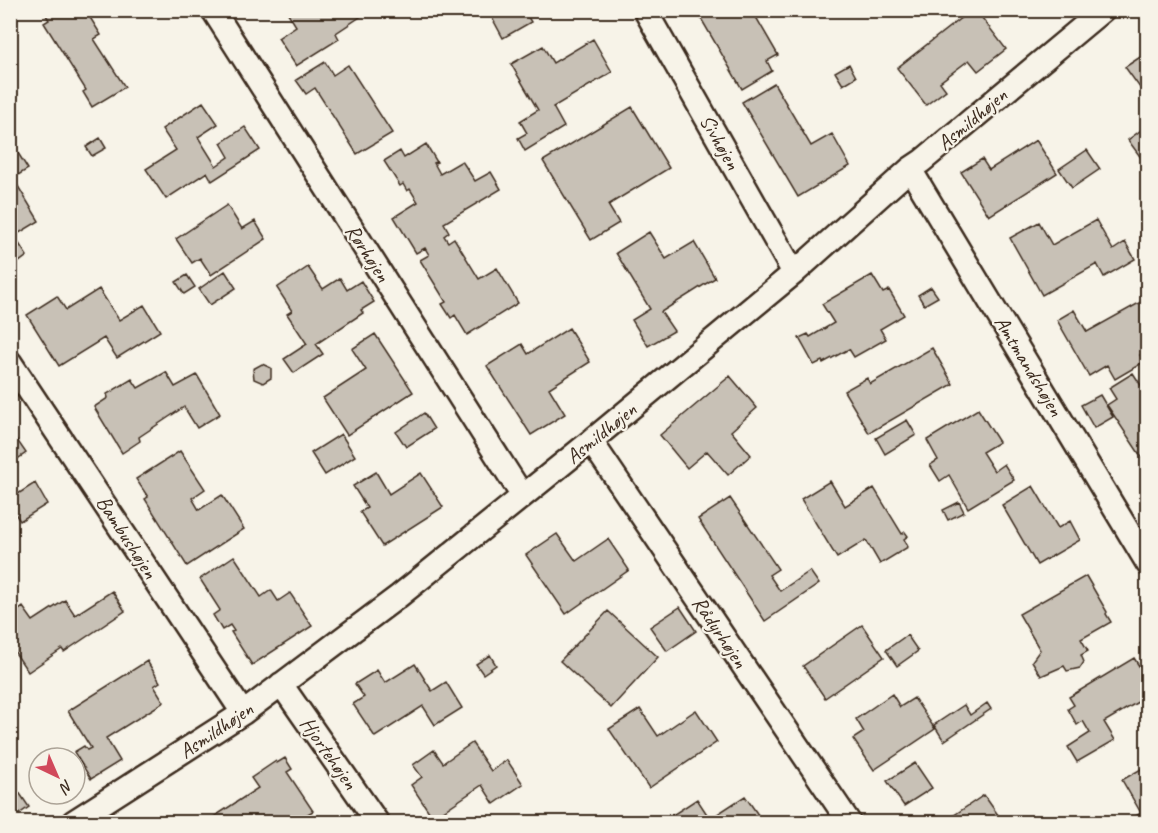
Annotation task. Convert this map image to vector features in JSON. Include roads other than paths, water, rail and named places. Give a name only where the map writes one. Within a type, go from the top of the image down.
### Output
[{"type":"street","name":"Rørhøjen","points":[[213,10],[522,495]]},
{"type":"street","name":"Sivhøjen","points":[[645,10],[794,273]]},
{"type":"street","name":"Asmildhøjen","points":[[73,822],[243,713],[399,596],[794,273],[910,169],[922,161],[1075,19],[1102,10]]},
{"type":"street","name":"Amtmandshøjen","points":[[910,169],[1148,564]]},
{"type":"street","name":"Bambushøjen","points":[[10,362],[243,713]]},
{"type":"street","name":"Rådyrhøjen","points":[[591,441],[849,822]]},
{"type":"street","name":"Hjortehøjen","points":[[281,684],[377,822]]}]
